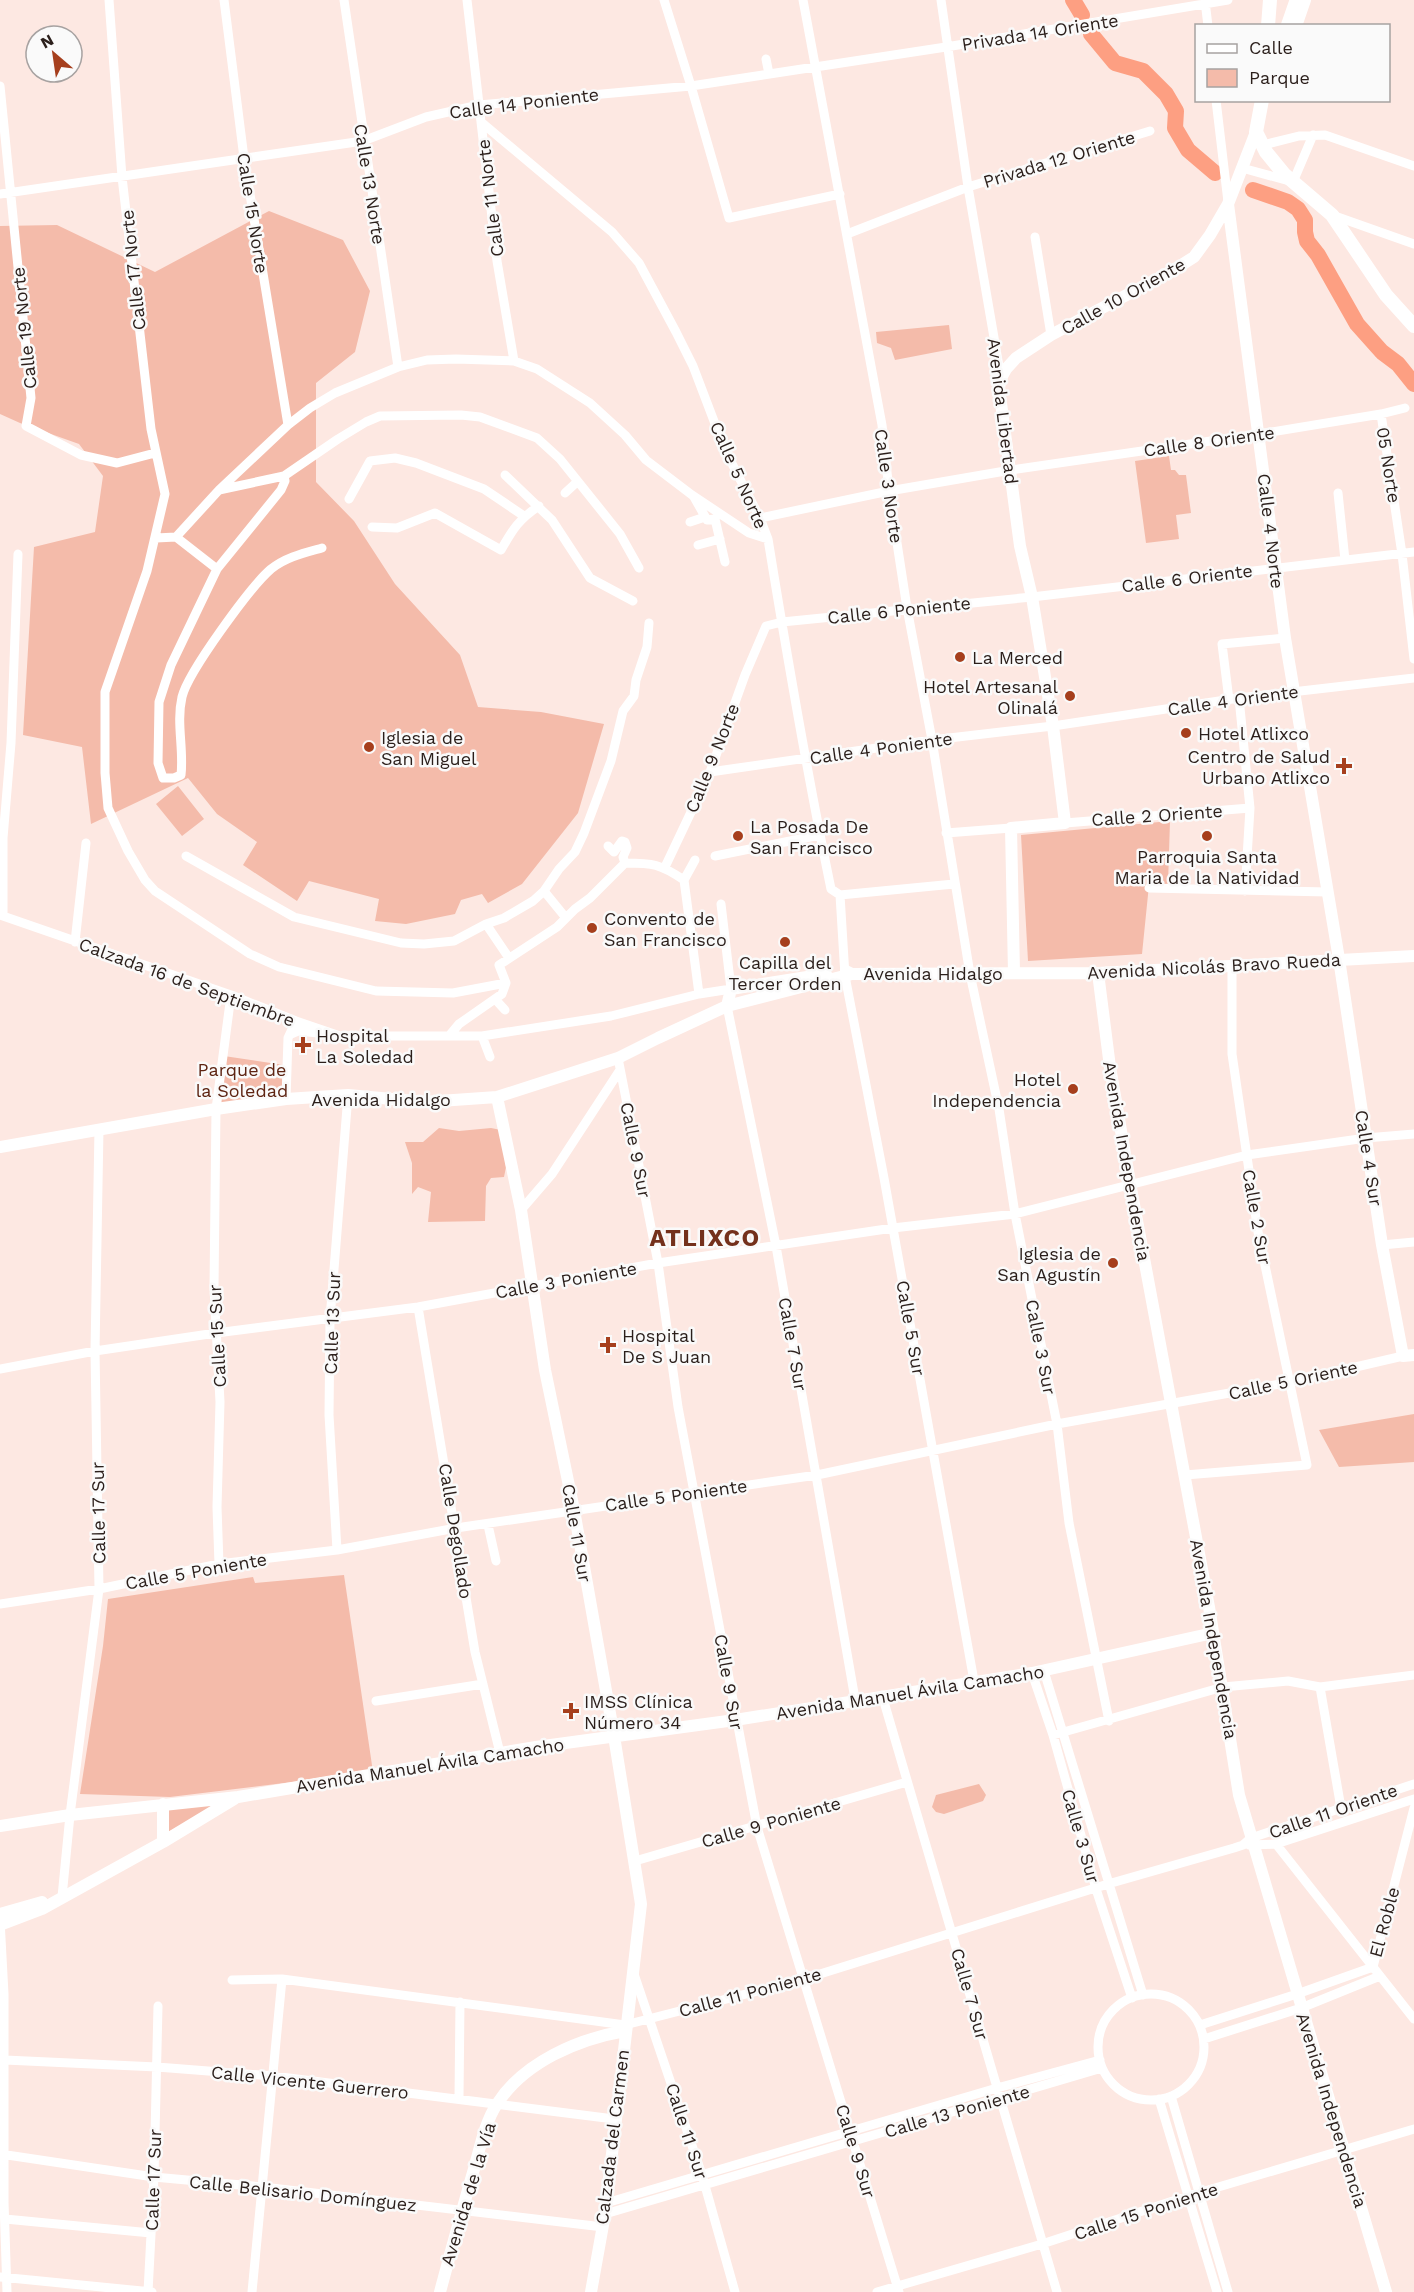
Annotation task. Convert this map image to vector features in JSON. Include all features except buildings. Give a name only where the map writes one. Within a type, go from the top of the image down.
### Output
[{"type":"main road","points":[[1268,24],[1270,0]]},
{"type":"main road","points":[[1296,24],[1304,0]]},
{"type":"main road","points":[[1262,102],[1259,132],[1278,168],[1332,215],[1386,295],[1414,326]]},
{"type":"main road","points":[[1259,132],[1268,102]]},
{"type":"main road","name":"Calle 10 Oriente","points":[[1000,378],[1016,358],[1051,335],[1172,271],[1194,256],[1210,235],[1228,204],[1259,132]]},
{"type":"main road","name":"Calle 4 Norte","points":[[1228,204],[1285,638],[1339,959]]},
{"type":"main road","name":"Avenida Libertad","points":[[1000,378],[999,388],[1020,546],[1032,597],[1053,726],[1065,823]]},
{"type":"main road","points":[[1014,973],[1011,828],[1065,823]]},
{"type":"main road","name":"Avenida Nicolás Bravo Rueda","points":[[1014,973],[1098,973],[1414,956]]},
{"type":"main road","name":"Calle 4 Sur","points":[[1339,959],[1382,1245],[1408,1356]]},
{"type":"main road","name":"Avenida Hidalgo","points":[[731,989],[847,974],[1014,973]]},
{"type":"main road","name":"Avenida Independencia","points":[[1098,973],[1110,1067],[1223,1687],[1239,1795],[1250,1843],[1386,2292]]},
{"type":"main road","name":"Avenida Hidalgo","points":[[0,1147],[286,1099],[348,1095],[425,1102],[497,1097],[619,1064],[691,1022],[727,1006],[847,974]]},
{"type":"main road","name":"Calle 7 Sur","points":[[727,1006],[731,989]]},
{"type":"main road","name":"Calle 11 Sur","points":[[497,1097],[521,1210],[545,1370],[574,1510],[635,1862],[640,1904],[632,1977]]},
{"type":"main road","name":"Avenida Manuel Ávila Camacho","points":[[0,1826],[70,1815],[238,1797],[500,1753],[735,1720],[855,1699],[1038,1672],[1213,1633]]},
{"type":"main road","points":[[0,1920],[19,1919],[163,1842],[238,1797]]},
{"type":"main road","points":[[163,1804],[163,1842]]},
{"type":"main road","name":"Calzada del Carmen","points":[[591,2292],[603,2227],[632,1977]]},
{"type":"main road","name":"Avenida de la Vía","points":[[440,2292],[484,2137],[497,2103],[516,2082],[542,2061],[569,2046],[625,2028]]},
{"type":"street","name":"Calle 17 Norte","points":[[109,0],[122,177],[155,453],[165,494],[156,538],[105,692],[105,773],[108,808],[145,879],[155,891],[265,962],[376,991],[453,993],[506,983]]},
{"type":"street","name":"Calle 15 Norte","points":[[224,0],[244,158],[288,425]]},
{"type":"street","name":"Calle 13 Norte","points":[[344,0],[398,367]]},
{"type":"street","name":"Calle 11 Norte","points":[[467,0],[497,261],[514,361]]},
{"type":"street","points":[[664,0],[729,218],[840,194]]},
{"type":"street","name":"Calle 3 Norte","points":[[803,0],[882,425],[889,491],[907,608],[932,740],[945,833],[970,974]]},
{"type":"street","name":"Avenida Libertad","points":[[941,0],[946,47],[1000,378]]},
{"type":"street","name":"Privada 14 Oriente","points":[[946,47],[1205,2],[1228,0]]},
{"type":"street","points":[[1286,24],[1294,0]]},
{"type":"street","points":[[1205,2],[1208,24]]},
{"type":"street","name":"Calle 14 Poniente","points":[[5,194],[363,141],[426,117],[479,105],[691,86],[946,47]]},
{"type":"street","points":[[766,59],[769,74]]},
{"type":"street","name":"Calle 19 Norte","points":[[0,86],[5,194],[32,398],[27,426],[81,455],[117,463],[155,453]]},
{"type":"street","name":"Calle 4 Norte","points":[[1216,102],[1228,204]]},
{"type":"street","name":"Calle 5 Norte","points":[[482,123],[612,232],[639,263],[693,366],[725,450],[760,518],[768,539],[805,758],[831,889],[840,895],[847,974]]},
{"type":"street","name":"Privada 12 Oriente","points":[[847,234],[968,187],[1150,131]]},
{"type":"street","points":[[1259,132],[1325,135],[1414,166]]},
{"type":"street","points":[[1242,168],[1293,182],[1313,135]]},
{"type":"street","points":[[1332,215],[1414,244]]},
{"type":"street","points":[[1035,237],[1051,335]]},
{"type":"street","points":[[176,537],[219,490],[288,425],[310,408],[335,393],[398,367],[427,360],[514,361],[537,369],[590,403],[625,435],[646,460],[745,536],[768,539]]},
{"type":"street","name":"Calle 8 Oriente","points":[[760,518],[889,491],[1011,470],[1259,434],[1405,408]]},
{"type":"street","name":"05 Norte","points":[[1381,414],[1411,614],[1414,659]]},
{"type":"street","points":[[219,490],[284,476],[338,439],[380,416],[461,415],[480,417],[537,438],[560,459],[620,534],[639,568]]},
{"type":"street","points":[[350,499],[370,461],[395,458],[416,463],[484,489],[524,516]]},
{"type":"street","points":[[505,475],[552,520],[590,578],[633,601]]},
{"type":"street","points":[[284,476],[285,481],[281,490],[217,569],[171,665],[159,702],[158,763],[163,778],[174,778],[181,775],[183,762],[179,721],[182,696],[190,676],[244,600],[271,570],[293,556],[322,548]]},
{"type":"street","points":[[565,493],[578,482]]},
{"type":"street","points":[[1338,493],[1345,560]]},
{"type":"street","points":[[692,495],[707,520],[715,519],[725,562]]},
{"type":"street","points":[[372,527],[397,528],[435,513],[501,550],[515,526],[524,516],[539,506]]},
{"type":"street","points":[[690,522],[705,517]]},
{"type":"street","points":[[156,538],[176,537],[217,569]]},
{"type":"street","points":[[698,545],[720,539]]},
{"type":"street","name":"Calle 6 Oriente","points":[[1032,597],[1414,552]]},
{"type":"street","points":[[2,916],[3,838],[11,743],[18,554]]},
{"type":"street","name":"Calle 6 Poniente","points":[[766,626],[782,622],[907,608],[1032,597]]},
{"type":"street","points":[[186,856],[294,917],[365,936],[401,943],[424,944],[454,940],[504,918],[533,901],[544,891],[559,869],[575,852],[612,761],[623,711],[634,696],[636,680],[647,647],[649,623]]},
{"type":"street","name":"Calle 9 Norte","points":[[665,867],[710,772],[745,675],[766,626]]},
{"type":"street","points":[[1245,891],[1250,808],[1234,699],[1222,644],[1285,638]]},
{"type":"street","name":"Calle 4 Oriente","points":[[1053,726],[1234,699],[1414,678]]},
{"type":"street","name":"Calle 4 Poniente","points":[[710,772],[932,740],[1053,726]]},
{"type":"street","points":[[586,794],[596,798]]},
{"type":"street","name":"Calle 2 Oriente","points":[[1065,823],[1250,808]]},
{"type":"street","points":[[945,833],[1011,828]]},
{"type":"street","points":[[715,856],[820,835]]},
{"type":"street","points":[[608,846],[614,852],[624,842],[627,848],[623,857],[625,863]]},
{"type":"street","points":[[75,942],[86,843]]},
{"type":"street","points":[[695,860],[684,880],[699,994]]},
{"type":"street","points":[[449,1036],[459,1024],[504,990],[506,983],[499,964],[557,927],[625,863],[649,863],[665,867],[684,880]]},
{"type":"street","points":[[840,895],[954,884]]},
{"type":"street","points":[[1149,888],[1328,892]]},
{"type":"street","points":[[544,891],[566,918]]},
{"type":"street","points":[[721,904],[731,989]]},
{"type":"street","name":"Calzada 16 de Septiembre","points":[[2,916],[231,995],[340,1036],[482,1036],[611,1016],[699,994],[731,989]]},
{"type":"street","points":[[486,924],[509,958]]},
{"type":"street","name":"Calle 2 Sur","points":[[1185,1475],[1307,1465],[1258,1232],[1246,1155],[1232,1054],[1232,966]]},
{"type":"street","name":"Calle 5 Sur","points":[[847,974],[974,1681]]},
{"type":"street","name":"Calle 3 Sur","points":[[970,974],[999,1109],[1015,1214],[1057,1424],[1069,1523],[1109,1721]]},
{"type":"street","points":[[216,1109],[231,995]]},
{"type":"street","points":[[495,999],[505,1010]]},
{"type":"street","name":"Calle 7 Sur","points":[[727,1006],[776,1246],[855,1699]]},
{"type":"street","points":[[286,1099],[288,1038],[296,1021]]},
{"type":"street","points":[[291,1034],[298,1031],[340,1036]]},
{"type":"street","points":[[482,1036],[489,1057]]},
{"type":"street","points":[[521,1210],[552,1174],[619,1064]]},
{"type":"street","name":"Calle 9 Sur","points":[[619,1064],[658,1263],[678,1407],[735,1720],[757,1827],[898,2289]]},
{"type":"street","name":"Calle 13 Sur","points":[[337,1550],[329,1415],[330,1319],[348,1095]]},
{"type":"street","name":"Calle 15 Sur","points":[[216,1109],[214,1288],[220,1402],[217,1507],[219,1564]]},
{"type":"street","name":"Calle 17 Sur","points":[[63,1895],[70,1815],[99,1589],[95,1351],[99,1129]]},
{"type":"street","name":"Calle 3 Poniente","points":[[0,1369],[95,1351],[216,1333],[418,1307],[658,1263],[893,1228],[1015,1214],[1246,1155],[1366,1138],[1414,1134]]},
{"type":"street","points":[[1382,1245],[1414,1242]]},
{"type":"street","name":"Calle Degollado","points":[[418,1307],[475,1652],[500,1753]]},
{"type":"street","name":"Calle 5 Oriente","points":[[1172,1403],[1291,1382],[1408,1356]]},
{"type":"street","name":"Calle 5 Poniente","points":[[0,1605],[99,1589],[219,1564],[337,1550],[456,1528],[817,1474],[1057,1424],[1172,1403]]},
{"type":"street","points":[[488,1525],[496,1561]]},
{"type":"street","name":"Calle 3 Sur","points":[[1038,1672],[1063,1732],[1143,1995]]},
{"type":"street","name":"Calle 3 Sur","points":[[1038,1672],[1096,1889],[1132,1998]]},
{"type":"street","points":[[1053,1735],[1223,1687],[1288,1681],[1320,1688],[1414,1675]]},
{"type":"street","points":[[376,1701],[483,1684]]},
{"type":"street","points":[[1320,1688],[1341,1808]]},
{"type":"street","name":"Calle 7 Sur","points":[[882,1695],[1057,2292]]},
{"type":"street","name":"Calle 9 Poniente","points":[[635,1862],[907,1782]]},
{"type":"street","name":"Calle 11 Oriente","points":[[1250,1843],[1341,1808],[1414,1784]]},
{"type":"street","name":"Calle 11 Oriente","points":[[1250,1843],[1276,1844],[1414,1799]]},
{"type":"street","name":"El Roble","points":[[1373,1967],[1414,1808]]},
{"type":"street","name":"Calle 11 Poniente","points":[[232,1980],[282,1979],[460,2002],[625,2028],[649,2018],[804,1979],[1108,1884],[1250,1843]]},
{"type":"street","points":[[1276,1844],[1414,2019]]},
{"type":"street","points":[[0,1920],[3,2059],[2,2201],[5,2219],[3,2277],[7,2292]]},
{"type":"street","points":[[1200,2025],[1373,1967]]},
{"type":"street","points":[[1204,2039],[1301,2008],[1380,1976]]},
{"type":"street","name":"Calle 11 Sur","points":[[632,1977],[649,2018],[702,2175],[735,2292]]},
{"type":"street","points":[[252,2292],[282,1979]]},
{"type":"street","points":[[1143,1995],[1166,1996],[1186,2007],[1200,2025],[1204,2039],[1204,2050],[1198,2072],[1184,2089],[1159,2099],[1139,2099],[1127,2095],[1117,2088],[1101,2064],[1099,2038],[1107,2018],[1114,2010],[1132,1998],[1143,1995]]},
{"type":"street","points":[[459,2098],[460,2002]]},
{"type":"street","name":"Calle 17 Sur","points":[[149,2292],[158,2006]]},
{"type":"street","name":"Calle Vicente Guerrero","points":[[3,2059],[273,2076],[615,2119]]},
{"type":"street","name":"Calle 13 Poniente","points":[[605,2209],[702,2175],[997,2088],[1101,2064]]},
{"type":"street","name":"Calle 13 Poniente","points":[[605,2209],[705,2185],[854,2142],[1000,2099],[1101,2064]]},
{"type":"street","points":[[1171,2096],[1228,2292]]},
{"type":"street","points":[[1159,2099],[1217,2292]]},
{"type":"street","name":"Calle 15 Poniente","points":[[877,2292],[898,2289],[1199,2192],[1414,2129]]},
{"type":"street","name":"Calle Belisario Domínguez","points":[[2,2154],[154,2178],[263,2187],[603,2227]]},
{"type":"street","points":[[5,2219],[151,2233]]},
{"type":"street","points":[[3,2277],[149,2292]]},
{"type":"green space","points":[[269,211],[343,240],[370,291],[355,352],[316,383],[316,482],[354,521],[395,584],[460,655],[478,707],[541,712],[604,724],[578,813],[522,884],[488,903],[482,894],[461,900],[455,914],[406,924],[375,921],[379,899],[309,881],[297,901],[243,865],[257,842],[217,814],[188,778],[91,824],[82,747],[23,735],[34,547],[95,532],[103,476],[79,444],[0,414],[0,226],[57,225],[155,272]]},
{"type":"green space","points":[[949,325],[952,349],[895,360],[891,348],[877,343],[876,332]]},
{"type":"green space","points":[[1169,456],[1171,470],[1175,470],[1179,475],[1186,475],[1191,513],[1176,515],[1179,539],[1146,543],[1135,461]]},
{"type":"green space","points":[[178,786],[204,819],[182,836],[156,804]]},
{"type":"green space","points":[[1170,821],[1168,884],[1149,885],[1142,954],[1028,961],[1021,835]]},
{"type":"green space","name":"Parque de la Soledad","points":[[224,1056],[284,1065],[281,1095],[218,1104]]},
{"type":"green space","points":[[439,1128],[459,1131],[491,1128],[501,1130],[506,1167],[504,1177],[491,1178],[486,1186],[485,1221],[428,1222],[431,1192],[418,1187],[412,1194],[412,1163],[405,1142],[423,1142]]},
{"type":"green space","points":[[1414,1414],[1414,1462],[1339,1467],[1319,1430]]},
{"type":"green space","points":[[344,1575],[373,1772],[170,1797],[80,1794],[108,1599],[253,1577],[255,1583]]},
{"type":"green space","points":[[979,1784],[986,1795],[983,1801],[944,1814],[936,1812],[932,1807],[936,1795]]},
{"type":"green space","points":[[221,1803],[168,1832],[167,1809]]},
{"type":"waterway","points":[[1073,0],[1082,15]]},
{"type":"waterway","points":[[1091,34],[1115,63],[1143,71],[1166,94],[1176,111],[1175,128],[1188,150],[1215,173]]},
{"type":"waterway","points":[[1253,190],[1288,202],[1298,209],[1305,220],[1307,241],[1318,255],[1357,324],[1382,352],[1398,364],[1414,384]]},
{"type":"place","name":"La Merced","points":[[960,657]]},
{"type":"place","name":"Hotel Artesanal Olinalá","points":[[1070,696]]},
{"type":"place","name":"Hotel Atlixco","points":[[1186,733]]},
{"type":"place","name":"Iglesia de San Miguel","points":[[369,747]]},
{"type":"place","name":"Centro de Salud Urbano Atlixco","points":[[1344,766]]},
{"type":"place","name":"La Posada De San Francisco","points":[[738,836]]},
{"type":"place","name":"Parroquia Santa Maria de la Natividad","points":[[1207,836]]},
{"type":"place","name":"Convento de San Francisco","points":[[592,928]]},
{"type":"place","name":"Capilla del Tercer Orden","points":[[785,942]]},
{"type":"place","name":"Hospital La Soledad","points":[[303,1045]]},
{"type":"place","name":"Hotel Independencia","points":[[1073,1089]]},
{"type":"place","name":"Iglesia de San Agustín","points":[[1113,1263]]},
{"type":"place","name":"Hospital De S Juan","points":[[608,1345]]},
{"type":"place","name":"IMSS Clínica Número 34","points":[[571,1711]]},
{"type":"district","name":"ATLIXCO","points":[[705,1238]]}]
